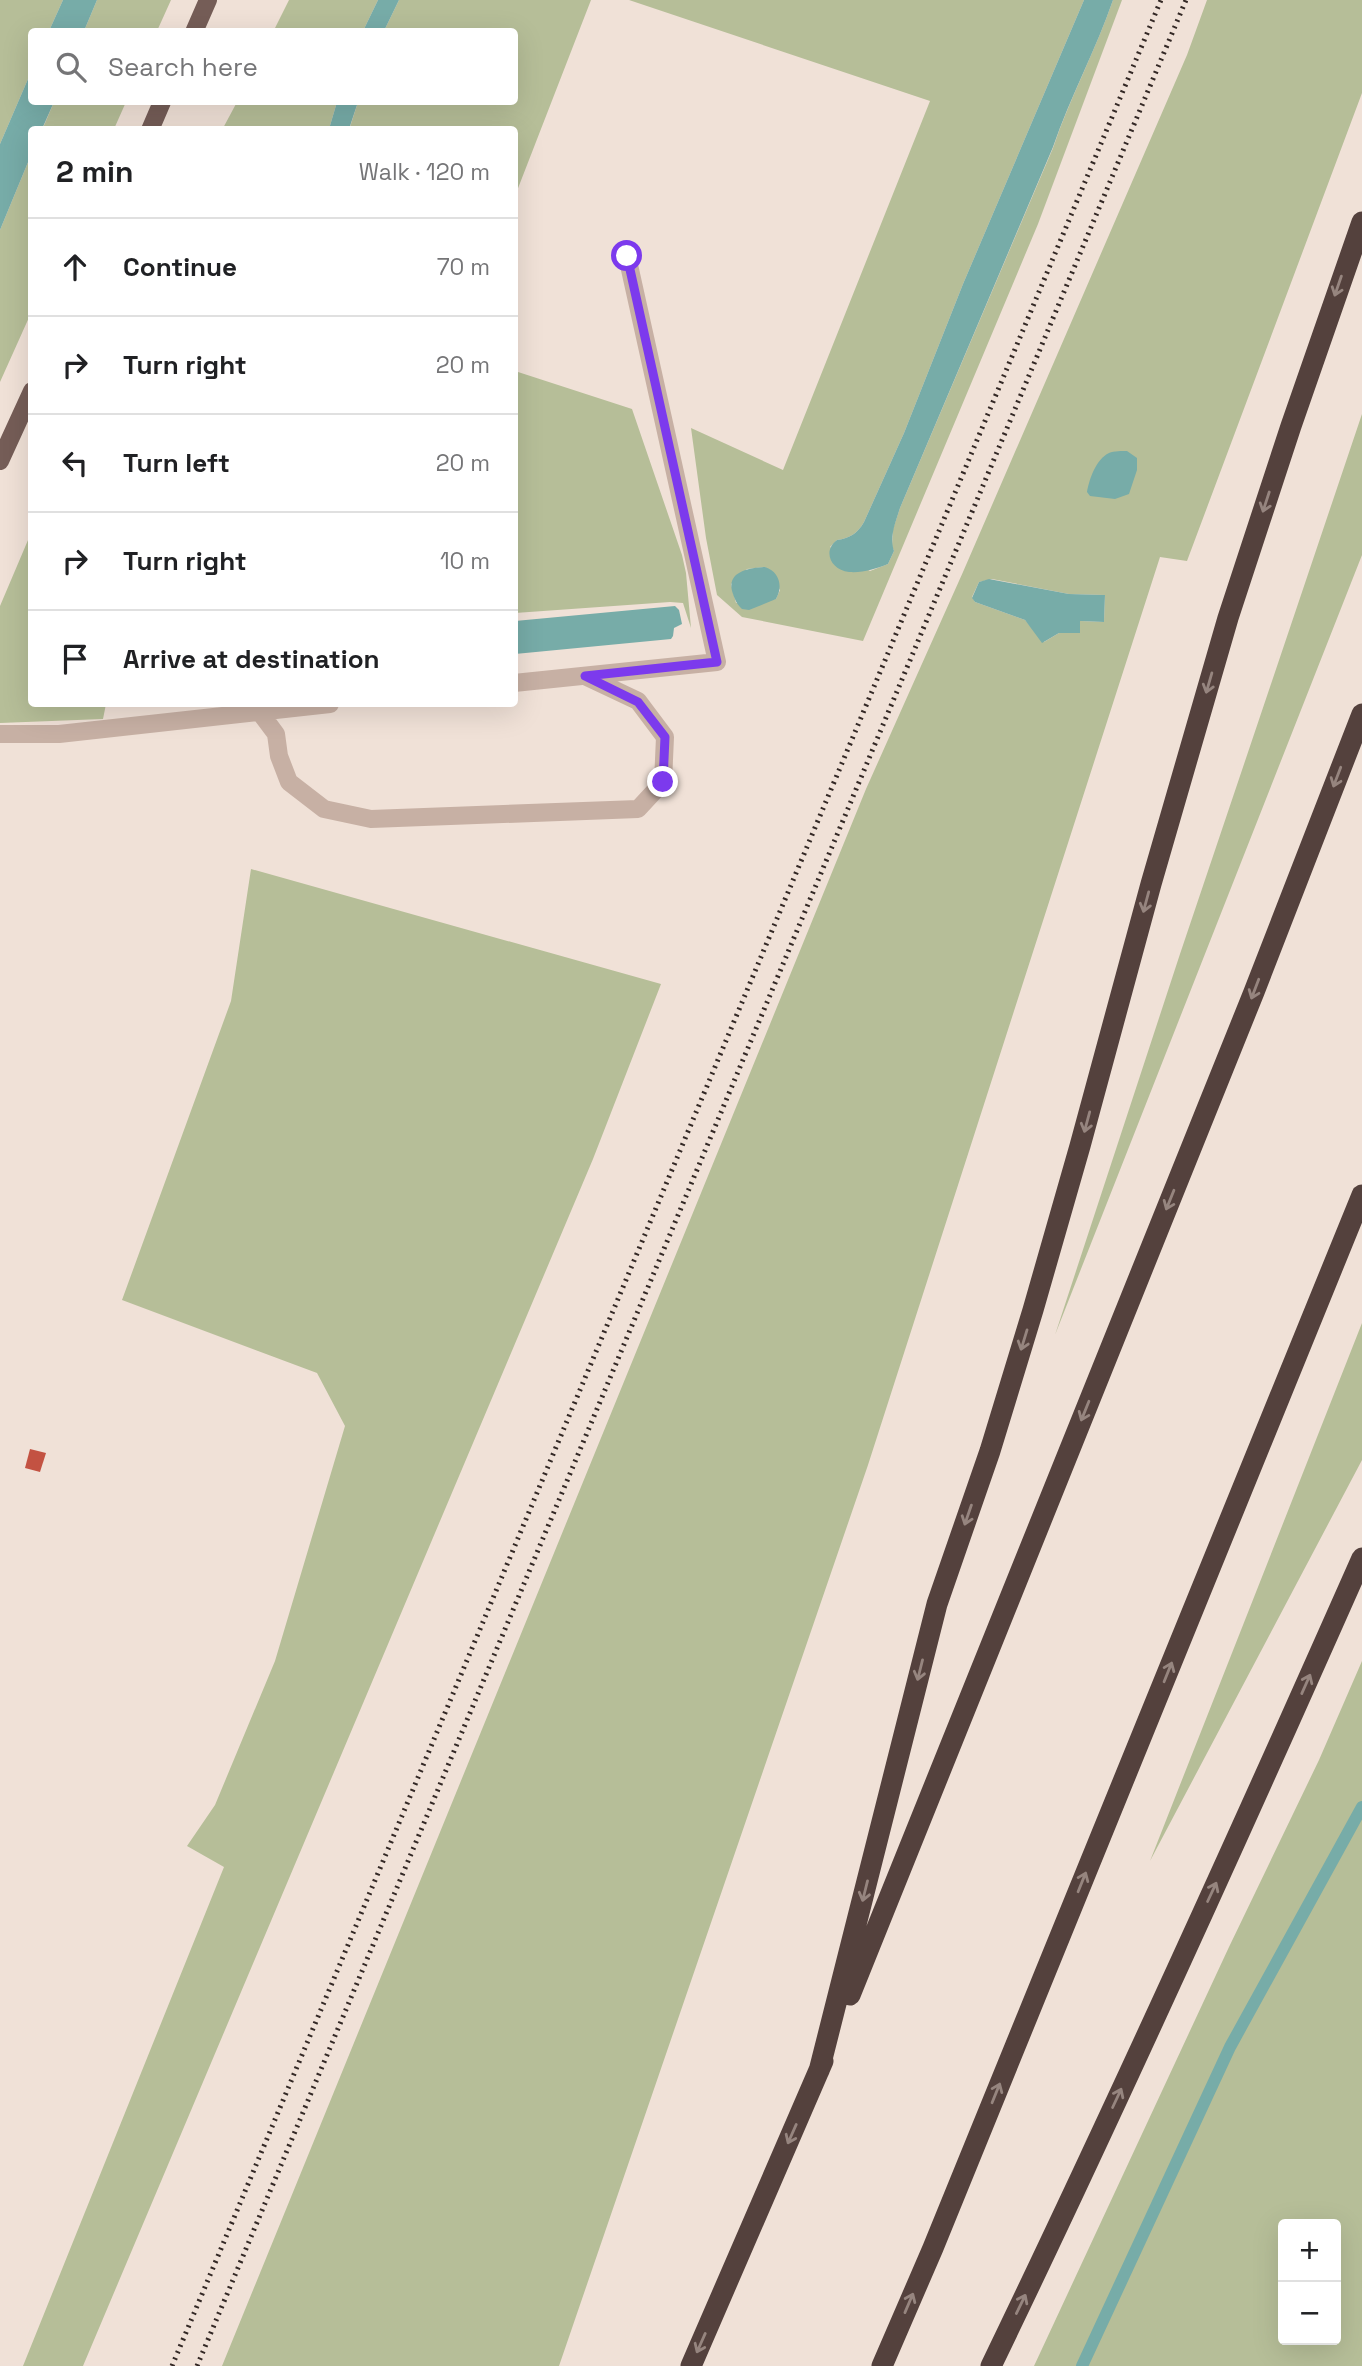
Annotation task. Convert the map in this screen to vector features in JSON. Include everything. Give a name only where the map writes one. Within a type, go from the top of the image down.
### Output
[{"type":"highway","points":[[819,2071],[937,1604],[990,1451],[1033,1310],[1228,618],[1362,222]]},
{"type":"highway","points":[[691,2366],[819,2071],[1255,992],[1362,714]]},
{"type":"highway","points":[[882,2366],[933,2248],[1362,1195]]},
{"type":"highway","points":[[991,2366],[1061,2220],[1362,1558]]},
{"type":"main road","points":[[196,28],[208,0]]},
{"type":"main road","points":[[152,126],[161,105]]},
{"type":"main road","points":[[0,461],[28,400]]},
{"type":"street","points":[[518,683],[717,662],[627,256]]},
{"type":"street","points":[[259,711],[276,734],[279,755],[289,782],[324,809],[371,820],[638,809],[663,782],[665,737],[638,702],[585,676]]},
{"type":"street","points":[[0,734],[59,734],[300,707]]},
{"type":"green space","points":[[0,0],[63,0],[50,28],[28,28],[28,79],[0,144]]},
{"type":"green space","points":[[97,0],[171,0],[158,28],[85,28]]},
{"type":"green space","points":[[289,0],[378,0],[364,28],[275,28]]},
{"type":"green space","points":[[399,0],[591,0],[518,188],[518,126],[350,126],[357,105],[518,105],[518,28],[385,28]]},
{"type":"green space","points":[[629,0],[1084,0],[963,284],[904,433],[864,522],[853,535],[837,540],[830,547],[870,571],[888,564],[894,551],[893,529],[900,508],[1113,0],[1122,0],[1038,224],[863,641],[742,617],[717,595],[706,538],[691,428],[783,470],[930,101]],"holes":[[[765,567],[780,590],[776,599],[736,603],[731,584],[747,569]]]},
{"type":"green space","points":[[1207,0],[1362,0],[1362,93],[1187,561],[1160,557],[868,1465],[559,2366],[222,2366],[866,789],[1187,55]],"holes":[[[992,579],[1069,594],[1105,595],[1104,622],[1080,621],[1079,633],[1059,633],[1044,642],[1025,620],[975,602],[972,597],[979,582]]]},
{"type":"green space","points":[[53,105],[125,105],[115,126],[44,126]]},
{"type":"green space","points":[[235,105],[336,105],[330,126],[224,126]]},
{"type":"green space","points":[[28,162],[28,320],[0,382],[0,230]]},
{"type":"green space","points":[[518,372],[632,409],[682,555],[691,628],[683,603],[518,613]]},
{"type":"green space","points":[[1362,414],[1362,555],[1055,1335],[1180,954]]},
{"type":"green space","points":[[28,540],[28,707],[105,707],[103,719],[0,723],[0,606]]},
{"type":"green space","points":[[251,869],[661,984],[593,1159],[83,2366],[23,2366],[224,1867],[187,1846],[215,1805],[275,1661],[345,1426],[317,1373],[122,1300],[231,1001]]},
{"type":"green space","points":[[1362,1323],[1362,1460],[1150,1861]]},
{"type":"green space","points":[[1362,1661],[1362,2366],[1034,2366],[1319,1760]]},
{"type":"water","points":[[63,0],[97,0],[85,28],[50,28]]},
{"type":"water","points":[[378,0],[399,0],[385,28],[364,28]]},
{"type":"water","points":[[1084,0],[1113,0],[900,508],[893,535],[894,551],[888,564],[864,571],[843,571],[833,564],[829,554],[832,544],[849,537],[864,522],[904,433],[963,284]]},
{"type":"water","points":[[28,79],[28,105],[53,105],[43,126],[28,126],[28,162],[0,230],[0,144]]},
{"type":"water","points":[[336,105],[357,105],[350,126],[330,126]]},
{"type":"water","points":[[1127,451],[1137,458],[1137,470],[1129,494],[1115,499],[1090,496],[1087,492],[1089,482],[1100,460],[1109,453]]},
{"type":"water","points":[[765,567],[774,572],[779,580],[776,599],[749,610],[742,609],[733,594],[732,581],[745,570]]},
{"type":"water","points":[[989,579],[1069,594],[1105,595],[1104,622],[1080,621],[1080,633],[1059,633],[1042,643],[1025,620],[975,602],[972,598],[979,582]]},
{"type":"water","points":[[675,606],[679,610],[682,624],[674,628],[671,639],[518,654],[518,621]]},
{"type":"building","points":[[30,1449],[46,1453],[40,1472],[25,1468]]},
{"type":"waterway","points":[[1082,2366],[1230,2047],[1362,1807]]},
{"type":"railway","points":[[172,2366],[1161,0]]},
{"type":"railway","points":[[197,2366],[1186,0]]},
{"type":"route","points":[[627,256],[717,662],[585,676],[638,702],[665,737],[663,782]]}]
